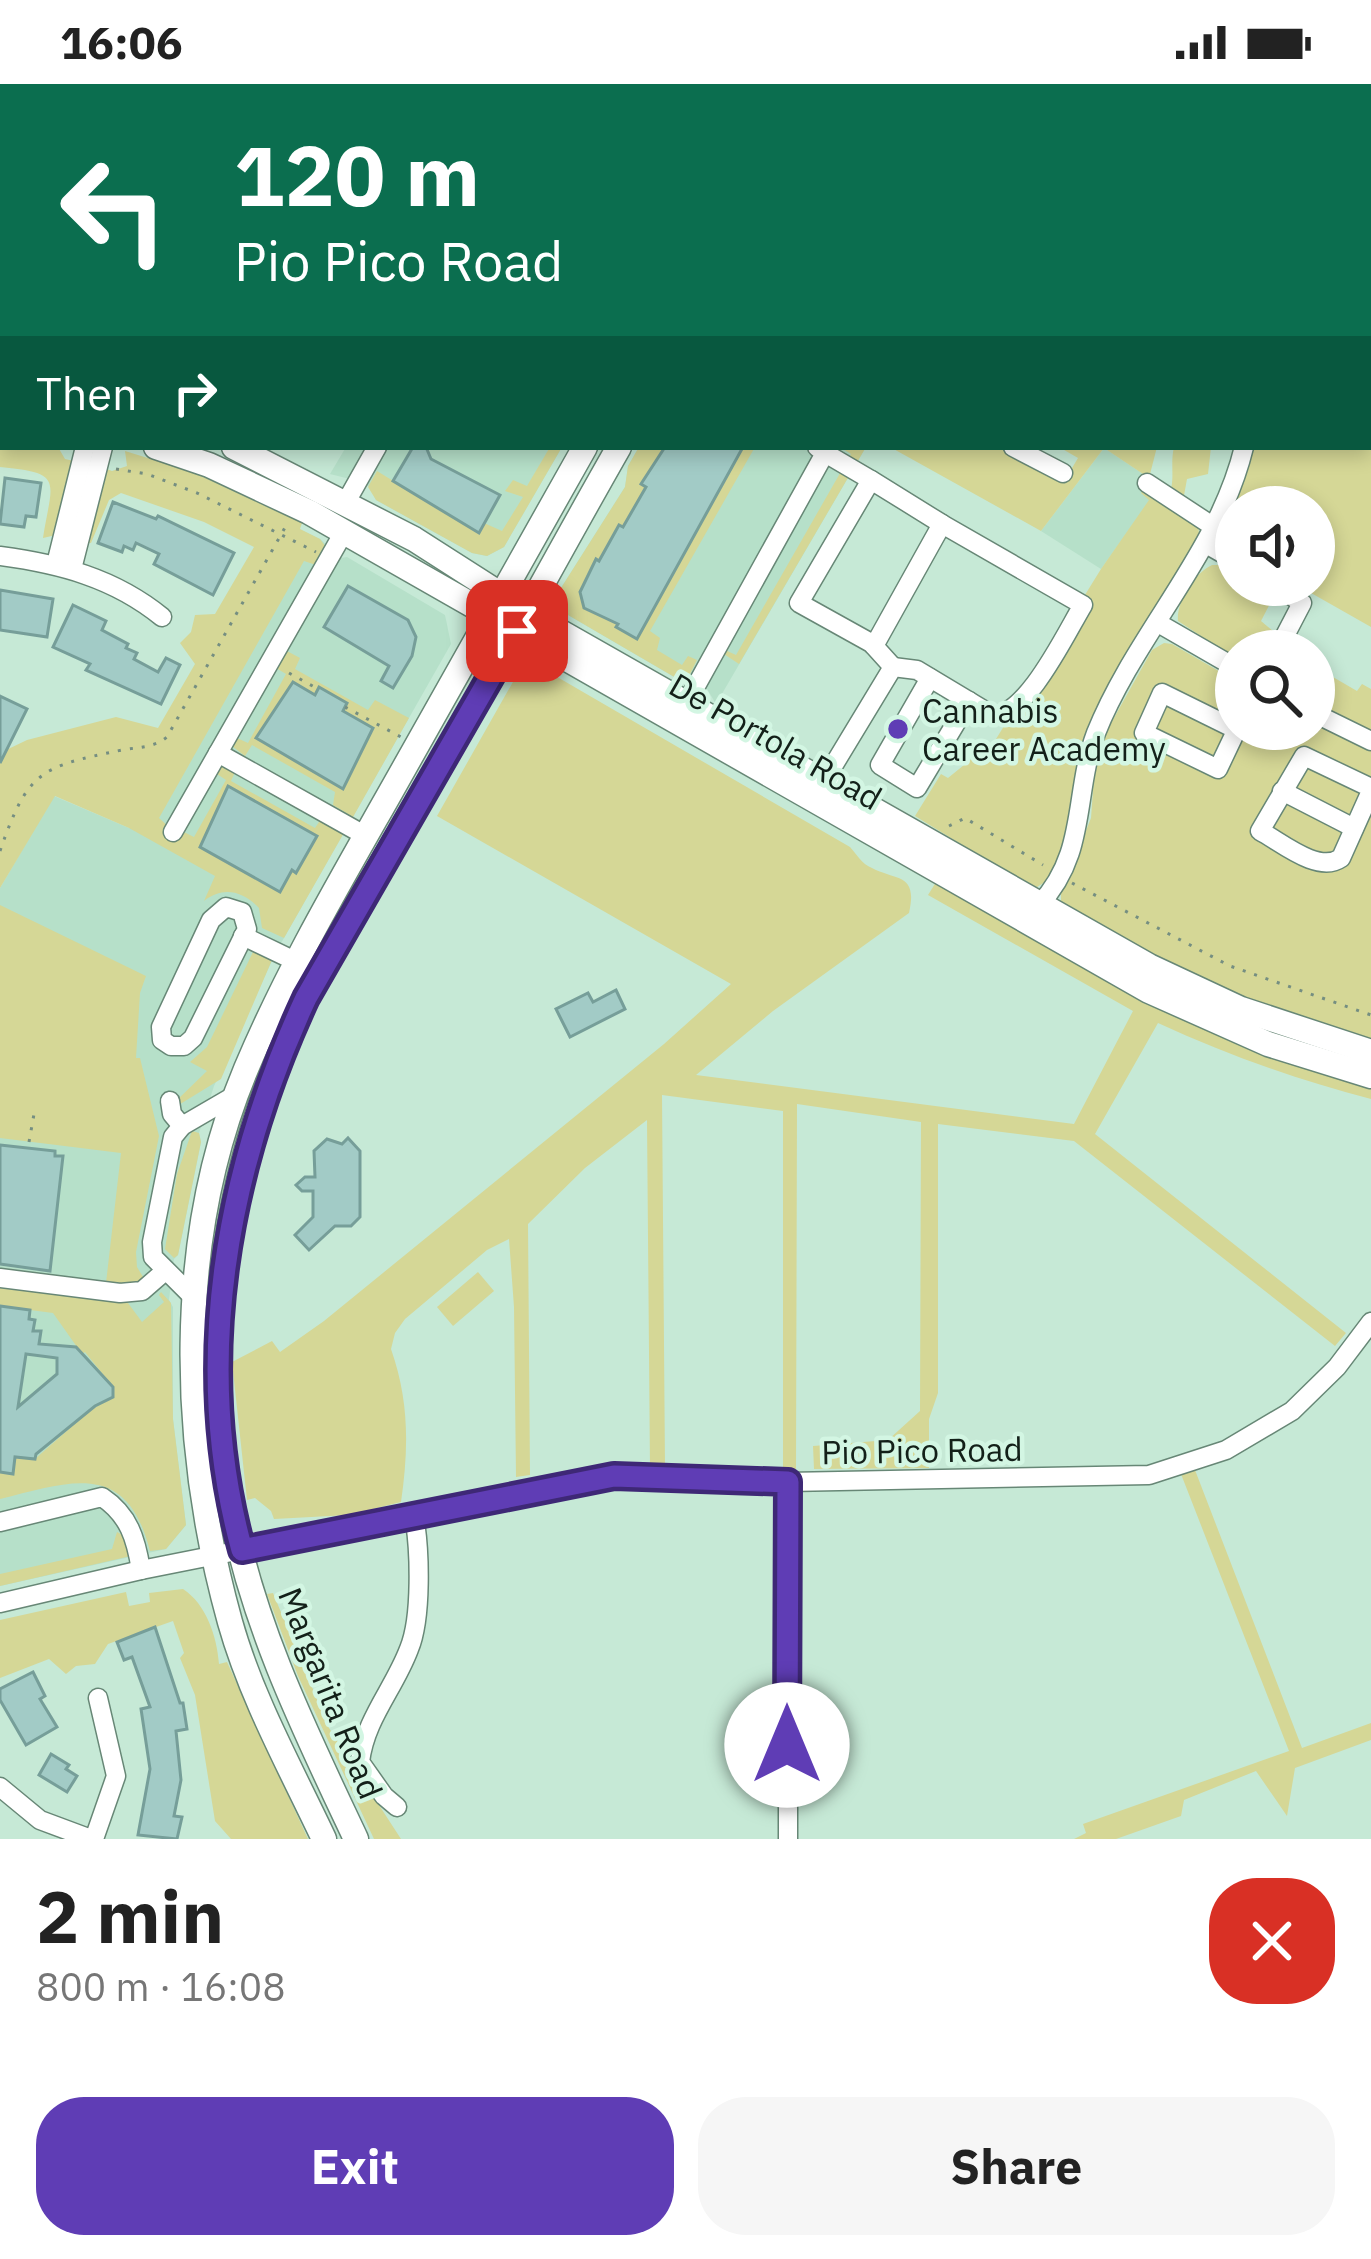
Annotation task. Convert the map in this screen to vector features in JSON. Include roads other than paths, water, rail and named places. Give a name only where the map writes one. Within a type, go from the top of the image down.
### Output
[{"type":"main road","name":"De Portola Road","points":[[164,450],[228,473],[496,604]]},
{"type":"main road","name":"De Portola Road","points":[[247,450],[346,502],[522,621],[869,832],[1149,991],[1268,1044],[1371,1076]]},
{"type":"main road","name":"Margarita Road","points":[[324,1839],[262,1707],[231,1626],[206,1516],[193,1406],[204,1218],[237,1094],[295,962],[583,450]]},
{"type":"main road","name":"Margarita Road","points":[[356,1839],[278,1668],[231,1511],[217,1368],[222,1277],[244,1163],[278,1059],[306,998],[617,450]]},
{"type":"main road","name":"De Portola Road","points":[[522,621],[686,704],[1186,986],[1282,1025],[1371,1052]]},
{"type":"main road","points":[[869,832],[904,843],[1019,909],[1039,905]]},
{"type":"main road","points":[[278,1059],[280,1024],[301,982],[295,962]]},
{"type":"street","points":[[64,566],[84,450]]},
{"type":"street","points":[[64,566],[102,450]]},
{"type":"street","points":[[346,502],[375,450]]},
{"type":"street","points":[[686,704],[821,450],[1084,605],[1021,704],[1002,716],[992,715],[917,670],[893,667],[874,646],[799,603],[871,480]]},
{"type":"street","points":[[1019,450],[1063,473]]},
{"type":"street","points":[[1039,905],[1060,876],[1081,821],[1085,769],[1099,726],[1210,535],[1236,479],[1243,450]]},
{"type":"street","points":[[1147,483],[1215,540]]},
{"type":"street","points":[[874,646],[942,524]]},
{"type":"street","points":[[173,832],[344,532]]},
{"type":"street","points":[[0,556],[64,566],[127,592],[162,616]]},
{"type":"street","points":[[1158,623],[1215,656]]},
{"type":"street","points":[[824,781],[893,667]]},
{"type":"street","points":[[930,677],[880,765],[917,788],[969,701]]},
{"type":"street","points":[[1162,693],[1237,729],[1218,769],[1144,733],[1162,693]]},
{"type":"street","points":[[1335,723],[1371,741]]},
{"type":"street","points":[[218,753],[366,836]]},
{"type":"street","points":[[1304,756],[1371,790],[1341,858],[1333,864],[1319,863],[1260,831],[1282,791],[1304,756]]},
{"type":"street","points":[[1282,791],[1354,828]]},
{"type":"street","points":[[226,907],[242,912],[247,924],[243,936],[193,1038],[169,1055],[160,1027],[214,914],[226,907]]},
{"type":"street","points":[[243,936],[295,962]]},
{"type":"street","points":[[196,1299],[153,1257],[173,1137],[182,1126],[237,1094]]},
{"type":"street","points":[[170,1101],[172,1114],[182,1126]]},
{"type":"street","points":[[0,1278],[120,1293],[142,1291],[165,1271]]},
{"type":"street","name":"Pio Pico Road","points":[[0,1603],[141,1570],[614,1476],[788,1482],[1149,1475],[1226,1450],[1292,1411],[1337,1366],[1371,1322]]},
{"type":"street","points":[[788,1482],[788,1839]]},
{"type":"street","points":[[0,1522],[102,1497],[122,1511],[130,1525],[141,1570]]},
{"type":"street","points":[[397,1807],[360,1762],[363,1736],[411,1645],[420,1552],[414,1516]]},
{"type":"street","points":[[0,1787],[40,1820],[92,1839],[116,1776],[98,1698]]},
{"type":"place","name":"Cannabis Career Academy","points":[[898,729]]}]
